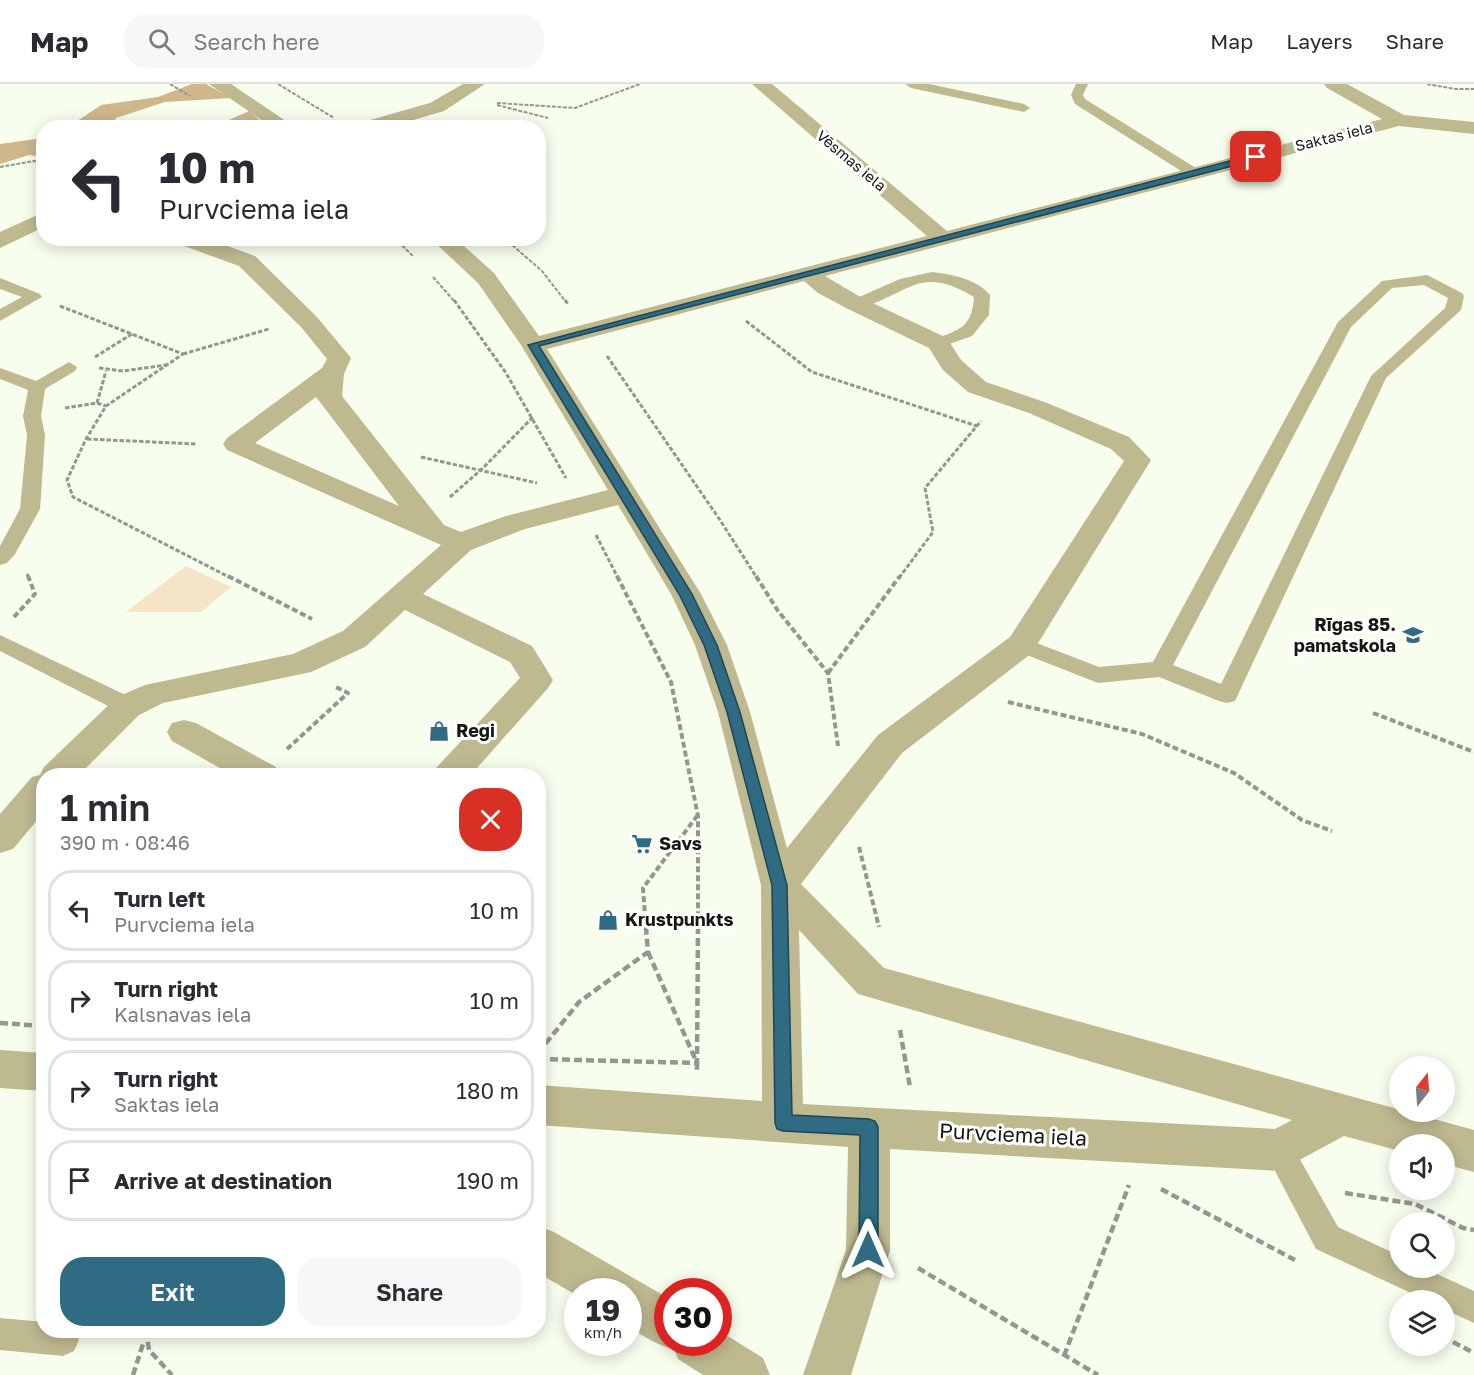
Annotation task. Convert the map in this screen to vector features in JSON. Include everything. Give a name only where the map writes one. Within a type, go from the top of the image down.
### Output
[{"type":"street","points":[[218,84],[274,120]]},
{"type":"street","points":[[390,120],[437,106],[476,84]]},
{"type":"street","name":"Vēsmas iela","points":[[761,84],[941,237]]},
{"type":"street","points":[[1334,84],[1400,120]]},
{"type":"street","name":"Saktas iela","points":[[533,345],[809,274],[941,237],[1400,120],[1474,128]]},
{"type":"street","points":[[0,241],[36,222]]},
{"type":"street","points":[[206,246],[247,261],[309,322],[339,358],[333,372],[329,397],[447,537]]},
{"type":"street","points":[[450,246],[486,278],[533,345],[686,594],[711,645],[734,712],[779,885],[783,1123]]},
{"type":"street","points":[[779,885],[890,744],[1021,645],[1138,460],[1120,443],[1038,408],[977,387],[952,365],[938,343],[826,288],[809,274]]},
{"type":"street","points":[[333,372],[236,444],[447,537],[624,495]]},
{"type":"street","points":[[64,768],[128,706],[156,693],[300,664],[354,639],[402,596],[447,537]]},
{"type":"street","points":[[402,596],[521,654],[537,680],[456,768]]},
{"type":"street","points":[[184,732],[251,768]]},
{"type":"street","points":[[0,839],[36,795]]},
{"type":"street","points":[[779,885],[872,982],[1474,1151]]},
{"type":"street","points":[[0,1069],[36,1071]]},
{"type":"street","name":"Purvciema iela","points":[[546,1106],[783,1123],[1279,1150]]},
{"type":"street","points":[[1279,1150],[1341,1115]]},
{"type":"street","points":[[827,1375],[868,1250],[869,1127]]},
{"type":"street","points":[[546,1253],[590,1278]]},
{"type":"street","points":[[717,1356],[746,1375]]},
{"type":"lane","points":[[911,84],[1024,108]]},
{"type":"lane","points":[[1082,84],[1077,95],[1079,101],[1194,173]]},
{"type":"lane","points":[[856,304],[924,275],[942,276],[963,282],[982,295],[981,315],[966,333],[938,343]]},
{"type":"lane","points":[[1021,645],[1098,675],[1160,669],[1227,695],[1379,376],[1453,310],[1456,296],[1427,280],[1387,284],[1344,325],[1160,669]]},
{"type":"lane","points":[[0,283],[34,297]]},
{"type":"lane","points":[[0,316],[34,297]]},
{"type":"lane","points":[[0,558],[8,549],[30,509],[36,435],[32,416],[37,387],[69,367]]},
{"type":"lane","points":[[0,373],[37,387]]},
{"type":"lane","points":[[0,642],[128,706]]},
{"type":"lane","points":[[1279,1150],[1327,1238],[1474,1307]]},
{"type":"lane","points":[[0,1334],[36,1337]]},
{"type":"lane","points":[[42,1338],[63,1340]]},
{"type":"path","points":[[278,84],[337,120]]},
{"type":"path","points":[[548,118],[487,103],[575,108],[640,84]]},
{"type":"path","points":[[1427,84],[1455,89],[1474,89]]},
{"type":"path","points":[[0,167],[36,161]]},
{"type":"path","points":[[513,246],[542,271],[589,330],[720,519],[778,611],[828,674],[846,797]]},
{"type":"path","points":[[34,297],[183,354]]},
{"type":"path","points":[[717,297],[812,372],[977,426]]},
{"type":"path","points":[[309,322],[260,331],[183,354],[106,406],[86,440],[68,480],[73,497],[354,639]]},
{"type":"path","points":[[87,362],[133,333]]},
{"type":"path","points":[[97,367],[106,371],[168,365]]},
{"type":"path","points":[[97,403],[106,371]]},
{"type":"path","points":[[828,674],[933,532],[925,488],[1002,396]]},
{"type":"path","points":[[59,409],[97,403],[106,406]]},
{"type":"path","points":[[445,501],[482,469],[531,418]]},
{"type":"path","points":[[86,440],[197,444]]},
{"type":"path","points":[[412,456],[482,469],[544,485]]},
{"type":"path","points":[[268,768],[348,693],[300,664]]},
{"type":"path","points":[[961,691],[1142,734],[1234,773],[1302,820],[1332,831]]},
{"type":"path","points":[[1373,713],[1474,752]]},
{"type":"path","points":[[698,816],[697,1063],[648,952],[643,888],[698,816]]},
{"type":"path","points":[[546,1043],[579,1002],[648,952]]},
{"type":"path","points":[[892,988],[917,1130]]},
{"type":"path","points":[[0,1023],[36,1025]]},
{"type":"path","points":[[546,1059],[697,1063]]},
{"type":"path","points":[[1064,1356],[1133,1175]]},
{"type":"path","points":[[1153,1185],[1297,1260]]},
{"type":"path","points":[[918,1268],[1098,1375]]},
{"type":"path","points":[[133,1375],[145,1338]]},
{"type":"path","points":[[144,1341],[156,1360],[172,1375]]},
{"type":"path","points":[[1455,1344],[1474,1353]]},
{"type":"shaded area","points":[[192,84],[206,84],[231,98],[165,102],[115,120],[79,120],[101,105],[158,97]]},
{"type":"shaded area","points":[[249,111],[260,120],[229,120]]},
{"type":"shaded area","points":[[36,139],[36,156],[29,155],[0,164],[0,144]]},
{"type":"shaded area","points":[[186,566],[231,587],[201,612],[126,612]]},
{"type":"place","name":"Rīgas 85. pamatskola","points":[[1413,635]]},
{"type":"place","name":"Regi","points":[[439,731]]},
{"type":"place","name":"Savs","points":[[642,844]]},
{"type":"place","name":"Krustpunkts","points":[[608,920]]},
{"type":"route","points":[[868,1250],[869,1127],[783,1123],[779,885],[734,712],[711,645],[686,594],[533,345],[809,274],[941,237],[1256,157]]}]
